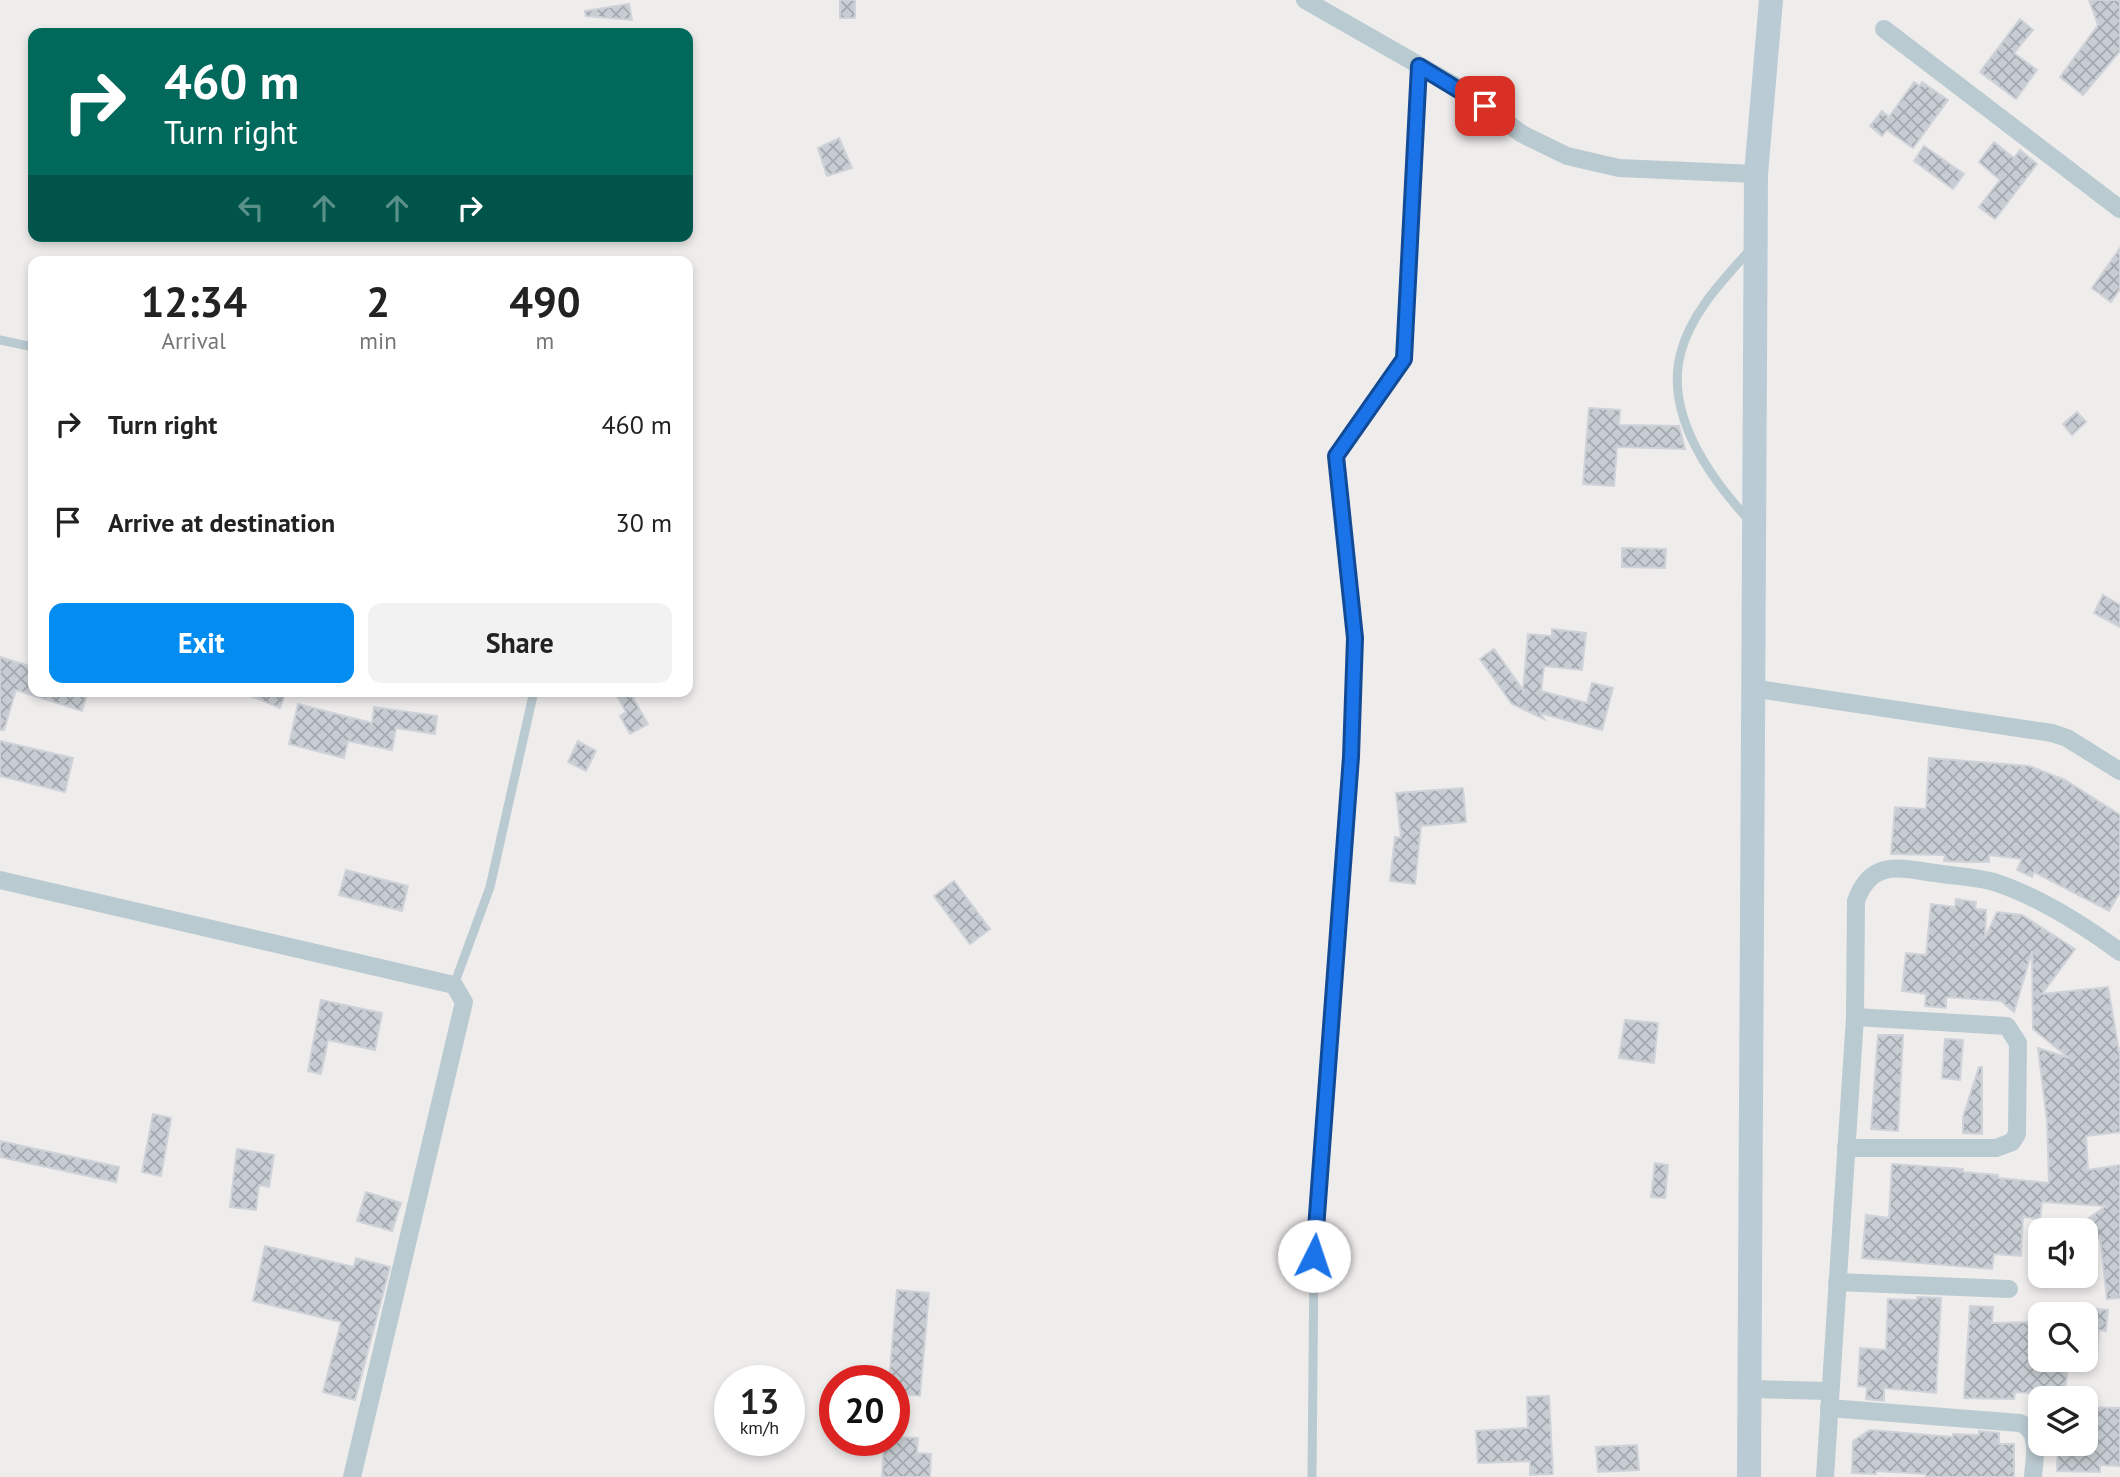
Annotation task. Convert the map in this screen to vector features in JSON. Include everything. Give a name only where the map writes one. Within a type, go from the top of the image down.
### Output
[{"type":"main road","points":[[1749,1477],[1751,688],[1756,174],[1771,0]]},
{"type":"street","points":[[1305,0],[1466,92],[1522,134],[1567,156],[1619,168],[1756,174]]},
{"type":"street","points":[[1884,29],[2120,209]]},
{"type":"street","points":[[1751,688],[2052,733],[2067,738],[2120,771]]},
{"type":"street","points":[[1825,1477],[1855,1017],[1856,901],[1862,885],[1876,872],[1895,867],[1992,882],[2042,902],[2091,930],[2120,952]]},
{"type":"street","points":[[0,880],[454,985],[464,1002],[352,1477]]},
{"type":"street","points":[[1846,1148],[1996,1148],[2012,1142],[2017,1134],[2018,1043],[2007,1026],[1855,1017]]},
{"type":"street","points":[[1838,1282],[2009,1289]]},
{"type":"street","points":[[1751,1389],[2020,1423],[2027,1426],[2035,1438],[2033,1477]]},
{"type":"lane","points":[[1312,1477],[1314,1256],[1351,757],[1355,638],[1336,456],[1404,359],[1419,66]]},
{"type":"lane","points":[[1752,524],[1724,490],[1691,439],[1678,377],[1681,352],[1699,312],[1723,279],[1755,244]]},
{"type":"lane","points":[[0,340],[28,346]]},
{"type":"lane","points":[[454,985],[490,887],[533,697]]},
{"type":"building","points":[[840,0],[855,0],[855,18],[840,18]]},
{"type":"building","points":[[2089,0],[2120,0],[2120,51],[2083,95],[2060,77],[2098,25]]},
{"type":"building","points":[[629,4],[632,20],[586,16],[585,11]]},
{"type":"building","points":[[2020,19],[2033,30],[2014,53],[2037,70],[2016,99],[1980,72]]},
{"type":"building","points":[[1914,82],[1920,86],[1922,82],[1948,100],[1913,148],[1887,130],[1882,136],[1870,126],[1882,111],[1889,117]]},
{"type":"building","points":[[839,138],[852,168],[827,176],[818,148]]},
{"type":"building","points":[[1994,142],[2014,158],[2020,150],[2037,164],[1995,219],[1979,207],[2000,180],[1979,162]]},
{"type":"building","points":[[1924,146],[1964,174],[1953,189],[1914,161]]},
{"type":"building","points":[[2120,248],[2120,289],[2111,302],[2092,288]]},
{"type":"building","points":[[1589,408],[1620,410],[1619,425],[1679,426],[1685,449],[1617,447],[1614,486],[1583,484]]},
{"type":"building","points":[[2077,412],[2086,422],[2072,435],[2063,424]]},
{"type":"building","points":[[1622,548],[1666,549],[1665,568],[1622,567]]},
{"type":"building","points":[[2103,595],[2120,605],[2120,627],[2094,613]]},
{"type":"building","points":[[1552,629],[1586,633],[1582,670],[1544,666],[1541,691],[1587,703],[1592,683],[1613,688],[1602,730],[1540,713],[1544,719],[1512,704],[1480,659],[1494,649],[1523,690],[1528,634],[1552,636]]},
{"type":"building","points":[[0,657],[28,665],[28,694],[16,690],[4,730],[0,730]]},
{"type":"building","points":[[38,697],[86,697],[82,711]]},
{"type":"building","points":[[253,697],[284,697],[280,708]]},
{"type":"building","points":[[618,697],[632,697],[648,724],[630,734],[620,716],[626,712]]},
{"type":"building","points":[[298,704],[372,723],[374,707],[437,716],[435,734],[396,728],[392,750],[348,741],[344,758],[289,744]]},
{"type":"building","points":[[0,741],[73,758],[65,792],[0,776]]},
{"type":"building","points":[[578,741],[596,751],[586,771],[568,762]]},
{"type":"building","points":[[1929,758],[2029,766],[2065,780],[2120,815],[2120,892],[2109,911],[2034,872],[2032,877],[2017,870],[2022,859],[1989,855],[1989,862],[1965,862],[1944,861],[1945,855],[1891,854],[1895,807],[1926,809]]},
{"type":"building","points":[[1463,788],[1466,822],[1421,826],[1415,884],[1390,881],[1395,837],[1401,838],[1396,793]]},
{"type":"building","points":[[346,870],[408,886],[402,911],[339,895]]},
{"type":"building","points":[[954,881],[990,929],[970,944],[934,896]]},
{"type":"building","points":[[1956,899],[1976,902],[1975,909],[1986,910],[1985,938],[1997,912],[2022,915],[2075,949],[2042,994],[2108,987],[2120,1057],[2120,1132],[2086,1136],[2088,1170],[2120,1165],[2120,1298],[2107,1299],[2100,1237],[2098,1239],[2098,1218],[2089,1218],[2106,1206],[2042,1202],[2040,1218],[2023,1217],[2021,1256],[1994,1254],[1992,1269],[1862,1258],[1866,1215],[1889,1218],[1892,1164],[1963,1169],[1963,1172],[1998,1175],[1998,1178],[2049,1183],[2047,1121],[2038,1048],[2069,1058],[2033,1029],[2032,951],[2014,1012],[2001,1001],[1946,997],[1946,1008],[1925,1006],[1926,994],[1902,991],[1906,953],[1926,955],[1931,904],[1955,907]]},
{"type":"building","points":[[321,1000],[382,1013],[375,1050],[328,1040],[321,1074],[308,1071]]},
{"type":"building","points":[[1625,1020],[1658,1023],[1654,1063],[1619,1058]]},
{"type":"building","points":[[1878,1035],[1903,1035],[1898,1131],[1871,1129]]},
{"type":"building","points":[[1945,1039],[1963,1040],[1960,1080],[1942,1078]]},
{"type":"building","points":[[1979,1067],[1982,1067],[1982,1134],[1963,1133],[1963,1117]]},
{"type":"building","points":[[153,1114],[171,1118],[161,1176],[142,1172]]},
{"type":"building","points":[[0,1141],[119,1167],[116,1182],[0,1157]]},
{"type":"building","points":[[237,1149],[274,1155],[269,1187],[259,1185],[256,1210],[230,1207]]},
{"type":"building","points":[[1655,1163],[1668,1165],[1665,1198],[1651,1197]]},
{"type":"building","points":[[366,1192],[401,1203],[392,1231],[357,1221]]},
{"type":"building","points":[[265,1246],[354,1267],[356,1258],[390,1267],[355,1400],[323,1392],[341,1322],[253,1301]]},
{"type":"building","points":[[897,1290],[929,1293],[920,1396],[910,1395],[910,1365],[890,1365]]},
{"type":"building","points":[[1917,1297],[1941,1298],[1936,1393],[1884,1388],[1884,1401],[1866,1399],[1867,1387],[1858,1386],[1860,1348],[1886,1350],[1888,1299],[1917,1300]]},
{"type":"building","points":[[1970,1306],[1993,1307],[1992,1323],[2028,1322],[2028,1372],[2067,1372],[2066,1386],[2028,1386],[2028,1393],[2015,1392],[2014,1399],[1964,1398]]},
{"type":"building","points":[[2098,1309],[2108,1310],[2106,1331],[2099,1330],[2098,1344]]},
{"type":"building","points":[[1549,1396],[1553,1474],[1530,1475],[1530,1461],[1478,1463],[1476,1431],[1528,1428],[1527,1397]]},
{"type":"building","points":[[2098,1407],[2120,1408],[2120,1466],[2100,1465],[2100,1472],[2057,1471],[2058,1456],[2098,1456]]},
{"type":"building","points":[[1870,1430],[1953,1437],[1953,1434],[1979,1435],[1979,1431],[1999,1433],[1999,1444],[2014,1444],[2014,1477],[1926,1477],[1926,1474],[1876,1471],[1876,1474],[1852,1473],[1853,1441]]},
{"type":"building","points":[[910,1438],[918,1438],[917,1453],[931,1454],[930,1477],[882,1477],[883,1456],[910,1456]]},
{"type":"building","points":[[1637,1445],[1639,1470],[1598,1472],[1596,1447]]},
{"type":"route","points":[[1314,1256],[1351,757],[1355,638],[1336,456],[1404,359],[1419,66],[1466,92],[1485,106]]}]
